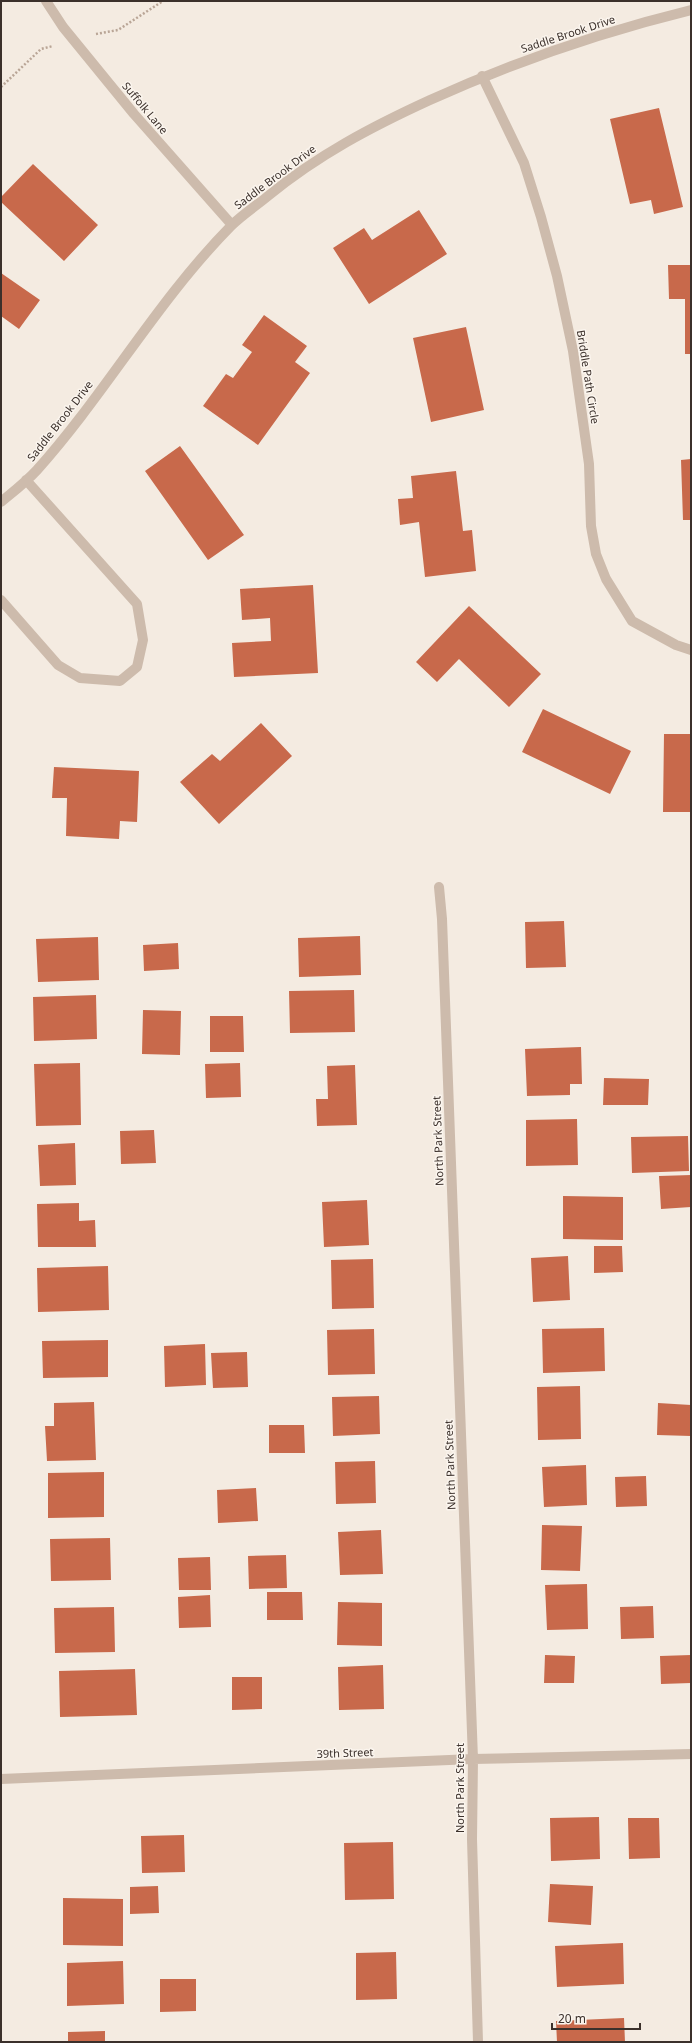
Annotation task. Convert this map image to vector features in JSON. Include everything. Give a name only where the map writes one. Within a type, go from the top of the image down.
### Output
[{"type":"street","name":"Suffolk Lane","points":[[46,1],[63,27],[134,114],[232,226]]},
{"type":"street","name":"Saddle Brook Drive","points":[[1,502],[36,471],[78,421],[165,302],[232,226],[295,174],[325,154],[383,122],[482,76],[586,40],[691,10]]},
{"type":"street","name":"Briddle Path Circle","points":[[482,76],[524,163],[558,276],[573,351],[589,464],[592,526],[596,554],[606,580],[632,621],[676,646],[691,650]]},
{"type":"street","points":[[1,600],[58,665],[80,678],[120,681],[137,666],[143,640],[137,604],[26,480]]},
{"type":"street","name":"North Park Street","points":[[439,886],[442,919],[473,1759],[472,1838],[478,2042]]},
{"type":"street","name":"39th Street","points":[[1,1779],[473,1759],[691,1754]]},
{"type":"building","points":[[659,108],[683,207],[654,214],[651,200],[630,204],[610,119]]},
{"type":"building","points":[[33,164],[98,225],[64,261],[1,202],[1,197]]},
{"type":"building","points":[[419,210],[447,254],[369,304],[333,248],[364,228],[372,240]]},
{"type":"building","points":[[668,265],[691,265],[691,354],[685,354],[685,299],[669,299]]},
{"type":"building","points":[[1,273],[40,300],[19,329],[1,316]]},
{"type":"building","points":[[264,315],[307,346],[295,362],[310,373],[258,445],[203,406],[226,374],[233,378],[252,352],[242,345]]},
{"type":"building","points":[[466,327],[484,410],[431,422],[413,338]]},
{"type":"building","points":[[180,446],[244,535],[208,560],[145,471]]},
{"type":"building","points":[[691,459],[691,520],[683,520],[681,460]]},
{"type":"building","points":[[456,471],[463,531],[472,530],[476,571],[425,577],[419,522],[400,525],[398,499],[413,498],[411,476]]},
{"type":"building","points":[[313,585],[318,673],[234,677],[232,643],[271,641],[270,618],[242,620],[240,589]]},
{"type":"building","points":[[469,606],[541,674],[509,707],[459,659],[437,682],[416,662]]},
{"type":"building","points":[[543,709],[631,751],[610,794],[522,752]]},
{"type":"building","points":[[261,723],[292,756],[219,824],[180,782],[212,754],[220,761]]},
{"type":"building","points":[[664,734],[691,734],[691,812],[663,812]]},
{"type":"building","points":[[54,767],[139,771],[137,822],[120,821],[119,839],[66,836],[67,798],[52,798]]},
{"type":"building","points":[[564,921],[566,967],[526,968],[525,922]]},
{"type":"building","points":[[360,936],[361,975],[299,977],[298,938]]},
{"type":"building","points":[[98,937],[99,980],[38,982],[36,939]]},
{"type":"building","points":[[178,943],[179,969],[144,971],[143,945]]},
{"type":"building","points":[[354,990],[355,1032],[290,1033],[289,991]]},
{"type":"building","points":[[96,995],[97,1039],[34,1041],[33,997]]},
{"type":"building","points":[[143,1010],[181,1011],[180,1055],[142,1054]]},
{"type":"building","points":[[210,1016],[243,1016],[244,1052],[210,1052]]},
{"type":"building","points":[[581,1047],[582,1084],[570,1084],[570,1095],[527,1096],[525,1049]]},
{"type":"building","points":[[80,1063],[81,1125],[36,1126],[34,1064]]},
{"type":"building","points":[[240,1063],[241,1097],[206,1098],[205,1064]]},
{"type":"building","points":[[355,1065],[357,1125],[317,1126],[316,1099],[328,1099],[327,1066]]},
{"type":"building","points":[[604,1078],[649,1079],[648,1105],[603,1105]]},
{"type":"building","points":[[577,1119],[578,1165],[526,1166],[526,1120]]},
{"type":"building","points":[[154,1130],[156,1163],[121,1164],[120,1131]]},
{"type":"building","points":[[688,1136],[689,1171],[632,1173],[631,1137]]},
{"type":"building","points":[[75,1143],[76,1185],[40,1186],[38,1145]]},
{"type":"building","points":[[691,1175],[691,1207],[661,1209],[659,1176]]},
{"type":"building","points":[[563,1196],[623,1197],[623,1240],[563,1239]]},
{"type":"building","points":[[367,1200],[369,1245],[324,1247],[322,1202]]},
{"type":"building","points":[[79,1203],[79,1221],[95,1220],[96,1247],[38,1247],[37,1204]]},
{"type":"building","points":[[594,1246],[622,1246],[623,1272],[594,1273]]},
{"type":"building","points":[[568,1256],[570,1300],[533,1302],[531,1258]]},
{"type":"building","points":[[373,1259],[374,1308],[332,1309],[331,1260]]},
{"type":"building","points":[[108,1266],[109,1310],[38,1312],[37,1268]]},
{"type":"building","points":[[604,1328],[605,1371],[543,1373],[542,1329]]},
{"type":"building","points":[[374,1329],[375,1374],[328,1375],[327,1330]]},
{"type":"building","points":[[108,1340],[108,1377],[43,1378],[42,1341]]},
{"type":"building","points":[[205,1344],[206,1385],[165,1387],[164,1346]]},
{"type":"building","points":[[247,1352],[248,1387],[213,1388],[211,1353]]},
{"type":"building","points":[[580,1386],[581,1439],[538,1440],[537,1387]]},
{"type":"building","points":[[379,1396],[380,1434],[333,1436],[332,1397]]},
{"type":"building","points":[[94,1402],[96,1460],[47,1461],[45,1426],[54,1426],[54,1403]]},
{"type":"building","points":[[658,1403],[691,1405],[691,1436],[657,1435]]},
{"type":"building","points":[[269,1425],[304,1425],[305,1453],[269,1453]]},
{"type":"building","points":[[375,1461],[376,1503],[336,1504],[335,1462]]},
{"type":"building","points":[[586,1465],[587,1505],[544,1507],[542,1467]]},
{"type":"building","points":[[104,1472],[104,1517],[48,1518],[48,1473]]},
{"type":"building","points":[[646,1476],[647,1506],[616,1507],[615,1477]]},
{"type":"building","points":[[256,1488],[258,1521],[218,1523],[217,1490]]},
{"type":"building","points":[[542,1525],[582,1526],[580,1571],[541,1570]]},
{"type":"building","points":[[381,1530],[383,1574],[340,1575],[338,1532]]},
{"type":"building","points":[[110,1538],[111,1580],[51,1581],[50,1539]]},
{"type":"building","points":[[286,1555],[287,1588],[249,1589],[248,1556]]},
{"type":"building","points":[[210,1557],[211,1590],[179,1590],[178,1558]]},
{"type":"building","points":[[587,1584],[588,1629],[547,1630],[545,1585]]},
{"type":"building","points":[[267,1592],[302,1592],[303,1620],[267,1620]]},
{"type":"building","points":[[210,1595],[211,1627],[179,1628],[178,1597]]},
{"type":"building","points":[[338,1602],[382,1603],[382,1646],[337,1645]]},
{"type":"building","points":[[653,1606],[654,1638],[621,1639],[620,1607]]},
{"type":"building","points":[[114,1607],[115,1652],[55,1653],[54,1608]]},
{"type":"building","points":[[545,1655],[575,1656],[574,1683],[544,1683]]},
{"type":"building","points":[[691,1655],[691,1683],[661,1684],[660,1656]]},
{"type":"building","points":[[383,1665],[384,1709],[339,1710],[338,1667]]},
{"type":"building","points":[[135,1669],[137,1715],[60,1717],[59,1671]]},
{"type":"building","points":[[232,1677],[262,1677],[262,1709],[232,1710]]},
{"type":"building","points":[[599,1817],[600,1859],[551,1861],[550,1818]]},
{"type":"building","points":[[628,1818],[659,1818],[660,1858],[629,1859]]},
{"type":"building","points":[[184,1835],[185,1872],[142,1873],[141,1836]]},
{"type":"building","points":[[393,1842],[394,1899],[345,1900],[344,1843]]},
{"type":"building","points":[[550,1884],[593,1886],[591,1925],[548,1922]]},
{"type":"building","points":[[158,1886],[159,1913],[130,1914],[130,1887]]},
{"type":"building","points":[[63,1898],[123,1899],[123,1946],[63,1945]]},
{"type":"building","points":[[623,1943],[624,1984],[557,1987],[555,1946]]},
{"type":"building","points":[[396,1952],[397,1999],[356,2000],[356,1953]]},
{"type":"building","points":[[123,1961],[124,2004],[67,2006],[67,1963]]},
{"type":"building","points":[[160,1979],[196,1979],[196,2011],[160,2012]]},
{"type":"building","points":[[624,2018],[625,2042],[557,2042],[556,2021]]},
{"type":"building","points":[[105,2031],[105,2042],[68,2042],[68,2032]]}]
